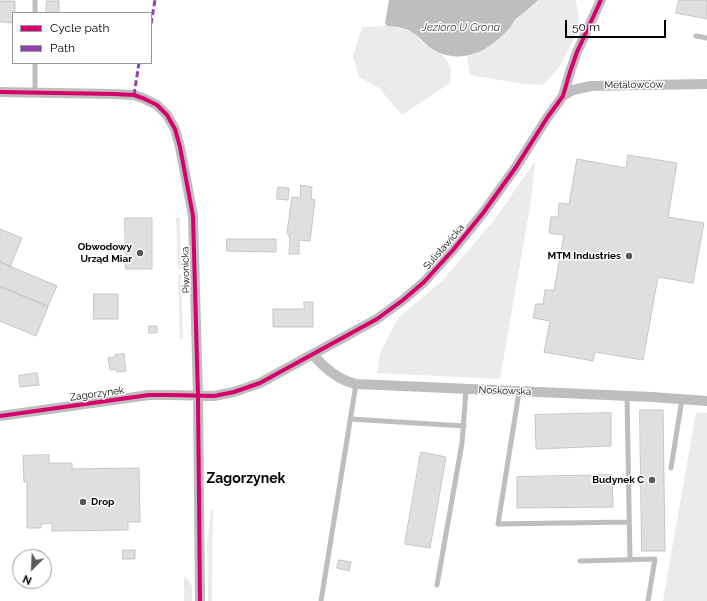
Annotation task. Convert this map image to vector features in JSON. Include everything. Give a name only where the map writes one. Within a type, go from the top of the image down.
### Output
[{"type":"street","name":"Sulisławicka","points":[[198,396],[214,396],[247,388],[260,383],[377,319],[424,282],[453,250],[483,213],[516,167],[563,96],[577,52],[601,0]]},
{"type":"street","name":"Metalowców","points":[[563,96],[573,90],[591,86],[707,84]]},
{"type":"street","name":"Piwonicka","points":[[0,92],[134,95],[157,105],[167,115],[175,129],[180,148],[192,216],[198,396],[200,601]]},
{"type":"street","name":"Noskowska","points":[[313,354],[321,363],[337,376],[356,384],[707,401]]},
{"type":"street","name":"Zagorzynek","points":[[0,416],[149,395],[198,396]]},
{"type":"lane","points":[[35,0],[35,12]]},
{"type":"lane","points":[[696,36],[707,38]]},
{"type":"lane","points":[[35,64],[35,93]]},
{"type":"lane","points":[[321,601],[356,384]]},
{"type":"lane","points":[[437,585],[464,426],[466,390]]},
{"type":"lane","points":[[519,392],[498,524],[629,522]]},
{"type":"lane","points":[[627,396],[630,560]]},
{"type":"lane","points":[[671,468],[682,399]]},
{"type":"lane","points":[[350,419],[464,426]]},
{"type":"lane","points":[[580,561],[655,559],[648,601]]},
{"type":"shaded area","points":[[538,0],[576,0],[580,27],[558,69],[543,85],[524,84],[470,75],[467,57],[483,50],[509,30],[516,19],[531,8]]},
{"type":"shaded area","points":[[387,26],[406,29],[415,34],[420,40],[443,55],[451,68],[450,83],[402,115],[379,88],[359,77],[353,56],[362,27]]},
{"type":"shaded area","points":[[535,161],[532,195],[500,379],[377,373],[380,353],[398,318],[442,281],[495,219]]},
{"type":"shaded area","points":[[176,217],[180,217],[181,269],[178,269]]},
{"type":"shaded area","points":[[178,275],[181,275],[183,338],[180,340]]},
{"type":"shaded area","points":[[696,412],[707,413],[707,601],[663,601]]},
{"type":"shaded area","points":[[211,510],[213,510],[212,601],[208,601],[207,544]]},
{"type":"shaded area","points":[[184,577],[191,584],[192,601],[184,601]]},
{"type":"water","name":"Jezioro U Grona","points":[[389,0],[538,0],[516,19],[509,29],[491,45],[473,54],[453,56],[443,54],[432,49],[410,31],[387,26],[385,23]]},
{"type":"building","points":[[679,0],[707,0],[707,19],[676,13]]},
{"type":"building","points":[[0,1],[15,1],[15,12],[12,12],[12,23],[0,22]]},
{"type":"building","points":[[47,1],[59,1],[59,12],[46,12]]},
{"type":"building","name":"MTM Industries","points":[[628,155],[677,163],[668,217],[704,223],[693,283],[658,277],[643,360],[595,352],[593,361],[544,352],[550,321],[533,318],[536,304],[543,304],[545,290],[554,290],[564,235],[549,233],[551,217],[558,217],[559,203],[569,204],[577,159],[626,168]]},
{"type":"building","points":[[301,185],[312,187],[311,199],[315,200],[310,241],[299,240],[299,254],[289,254],[290,238],[287,232],[292,197],[300,198]]},
{"type":"building","points":[[278,187],[289,188],[288,200],[277,199]]},
{"type":"building","points":[[125,218],[152,218],[152,269],[126,269]]},
{"type":"building","points":[[0,229],[22,238],[10,267],[0,262]]},
{"type":"building","points":[[227,239],[276,239],[276,252],[227,251]]},
{"type":"building","points":[[0,262],[57,286],[48,306],[0,286]]},
{"type":"building","points":[[0,287],[48,307],[36,336],[0,321]]},
{"type":"building","points":[[94,294],[118,294],[118,319],[94,319]]},
{"type":"building","points":[[304,302],[313,302],[313,327],[273,327],[273,309],[304,309]]},
{"type":"building","points":[[149,326],[157,326],[157,333],[149,333]]},
{"type":"building","points":[[124,354],[126,371],[117,372],[116,369],[110,370],[108,358],[115,357],[115,355]]},
{"type":"building","points":[[37,373],[39,385],[20,387],[19,376]]},
{"type":"building","name":"Budynek C","points":[[640,410],[663,410],[665,551],[642,551]]},
{"type":"building","points":[[611,413],[611,446],[536,449],[535,415]]},
{"type":"building","points":[[421,452],[446,457],[430,548],[405,544]]},
{"type":"building","name":"Drop","points":[[49,455],[49,463],[72,463],[72,469],[139,468],[140,522],[128,522],[128,530],[52,531],[52,523],[41,524],[41,528],[27,528],[27,482],[24,482],[23,456]]},
{"type":"building","points":[[612,475],[613,507],[517,508],[517,477]]},
{"type":"building","points":[[123,550],[135,550],[135,559],[123,559]]},
{"type":"building","points":[[339,560],[351,562],[349,571],[337,568]]},
{"type":"marked path","points":[[152,18],[155,0]]},
{"type":"marked path","points":[[134,95],[139,64]]},
{"type":"cycle path","points":[[0,416],[149,395],[214,396],[234,392],[260,383],[377,319],[424,282],[453,250],[483,213],[516,167],[563,96],[577,52],[601,0]]},
{"type":"cycle path","points":[[0,92],[134,95],[157,105],[167,115],[175,129],[180,147],[193,216],[198,396],[200,601]]},
{"type":"place","name":"Obwodowy Urząd Miar","points":[[140,253]]},
{"type":"place","name":"MTM Industries","points":[[629,256]]},
{"type":"place","name":"Budynek C","points":[[652,480]]},
{"type":"place","name":"Drop","points":[[83,502]]},
{"type":"district","name":"Zagorzynek","points":[[246,479]]}]
